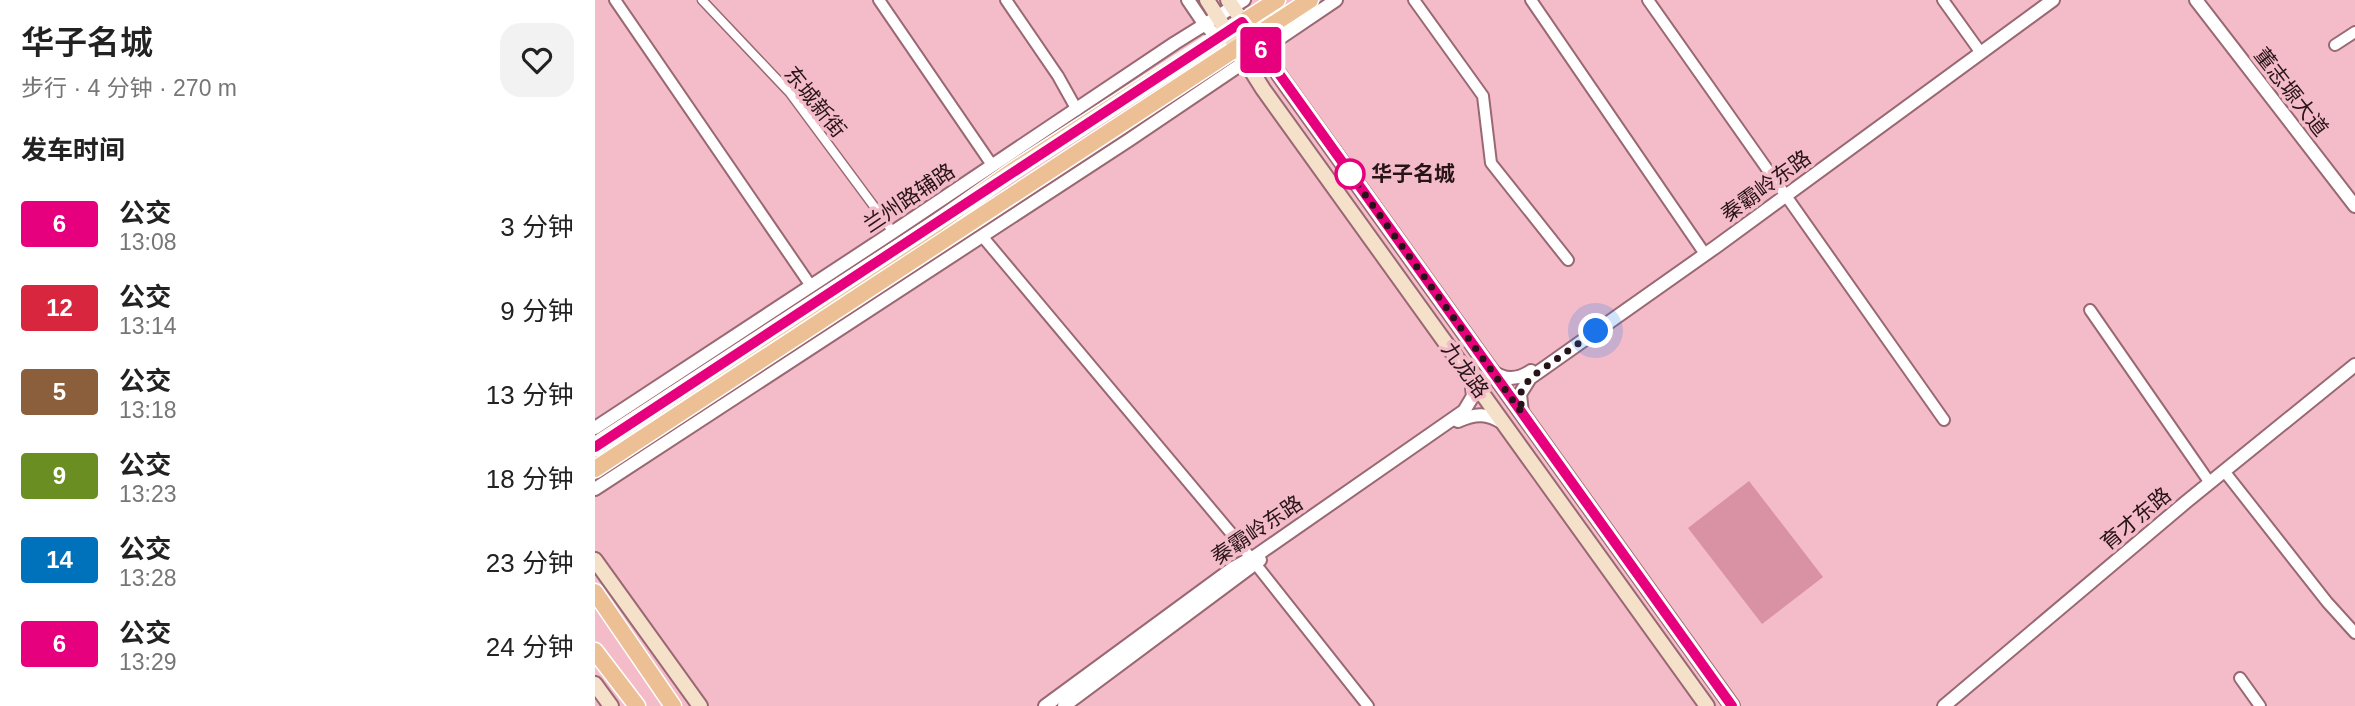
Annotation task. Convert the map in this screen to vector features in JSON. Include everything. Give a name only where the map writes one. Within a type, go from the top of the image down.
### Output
[{"type":"main road","name":"九龙路","points":[[1207,0],[1211,21],[1706,706]]},
{"type":"main road","points":[[595,447],[1277,0]]},
{"type":"main road","points":[[595,469],[1237,54],[1310,0]]},
{"type":"main road","name":"九龙路","points":[[1238,2],[1257,40],[1732,706]]},
{"type":"main road","points":[[595,560],[700,706]]},
{"type":"main road","points":[[595,592],[673,706]]},
{"type":"main road","points":[[595,651],[637,706]]},
{"type":"main road","points":[[595,684],[611,706]]},
{"type":"street","points":[[615,0],[811,286]]},
{"type":"street","name":"东城新街","points":[[702,0],[790,93],[894,232]]},
{"type":"street","points":[[879,0],[992,165]]},
{"type":"street","points":[[1006,0],[1058,76],[1077,110]]},
{"type":"street","points":[[1188,0],[1211,21]]},
{"type":"street","points":[[1257,40],[1336,0]]},
{"type":"street","points":[[1414,0],[1483,96],[1491,163],[1567,260]]},
{"type":"street","points":[[1531,0],[1704,252]]},
{"type":"street","points":[[1648,0],[1944,420]]},
{"type":"street","points":[[1943,0],[1979,51]]},
{"type":"street","name":"秦霸岭东路","points":[[1979,51],[2045,0]]},
{"type":"street","name":"秦霸岭东路","points":[[1522,413],[1520,394],[1530,378],[2053,0]]},
{"type":"street","name":"董志塬大道","points":[[2196,0],[2355,206]]},
{"type":"street","name":"董志塬大道","points":[[2203,0],[2355,197]]},
{"type":"street","name":"兰州路辅路","points":[[595,428],[1238,2]]},
{"type":"street","points":[[2335,45],[2355,32]]},
{"type":"street","points":[[595,489],[1129,140],[1237,54]]},
{"type":"street","points":[[982,236],[1253,561],[1368,706]]},
{"type":"street","name":"秦霸岭东路","points":[[1490,369],[1511,379],[1528,374],[1704,252]]},
{"type":"street","points":[[2090,310],[2210,483]]},
{"type":"street","name":"育才东路","points":[[1944,706],[2355,365]]},
{"type":"street","name":"育才东路","points":[[1954,706],[2355,373]]},
{"type":"street","name":"秦霸岭东路","points":[[1064,706],[1253,561],[1464,411],[1472,396],[1471,378]]},
{"type":"street","name":"秦霸岭东路","points":[[1045,706],[1233,568],[1253,561],[1458,421],[1479,414],[1488,415],[1504,423]]},
{"type":"street","points":[[2228,476],[2327,602],[2355,633]]},
{"type":"street","points":[[2239,678],[2260,706]]},
{"type":"shaded area","points":[[1749,481],[1823,577],[1762,624],[1688,528]]},
{"type":"bus line","name":"6","points":[[595,447],[1242,22],[1732,706]]},
{"type":"place","name":"华子名城","points":[[1350,174]]},
{"type":"route","points":[[1350,174],[1343,164],[1522,413],[1520,394],[1530,378],[1596,331]]}]
